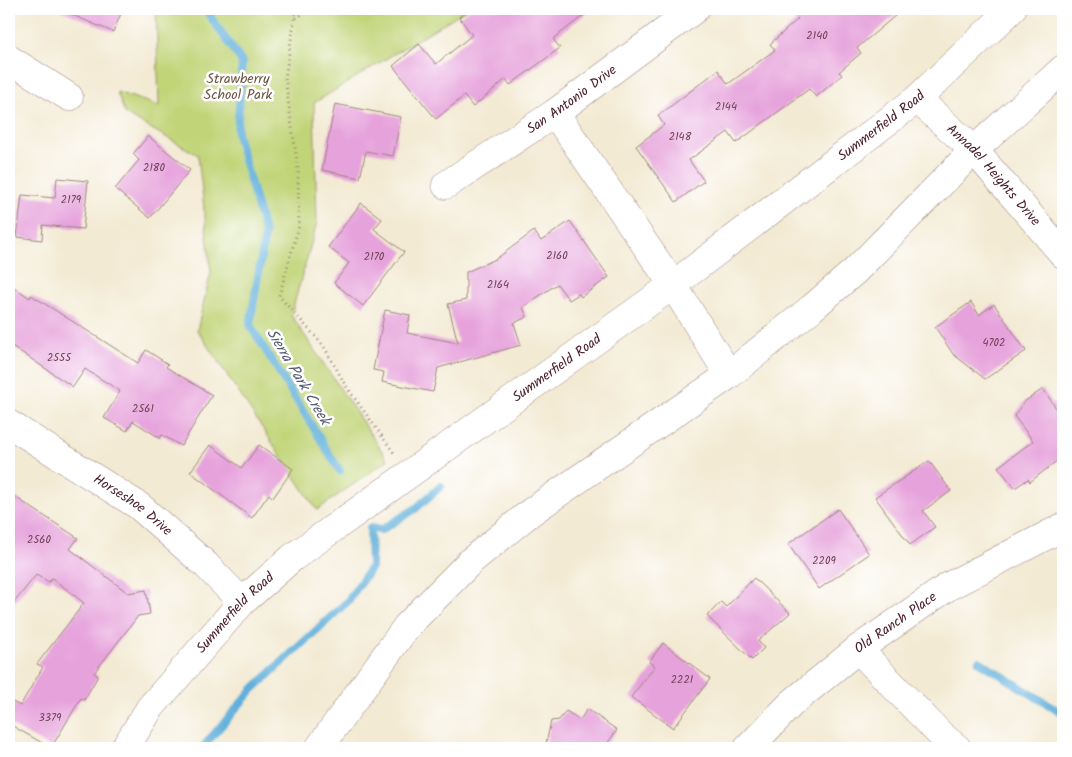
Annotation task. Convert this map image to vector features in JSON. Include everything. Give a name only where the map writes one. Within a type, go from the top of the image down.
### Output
[{"type":"street","name":"San Antonio Drive","points":[[446,185],[555,113],[696,9]]},
{"type":"street","name":"Summerfield Road","points":[[125,748],[150,708],[242,602],[292,558],[673,285],[918,99],[1012,9]]},
{"type":"street","points":[[9,59],[69,97]]},
{"type":"street","points":[[319,748],[407,626],[472,560],[532,512],[729,375],[855,271],[974,150],[1063,69]]},
{"type":"street","name":"Annadel Heights Drive","points":[[918,99],[974,150],[1063,254]]},
{"type":"street","points":[[555,113],[673,285],[729,375]]},
{"type":"street","name":"Horseshoe Drive","points":[[9,424],[138,506],[206,564],[242,602]]},
{"type":"street","name":"Old Ranch Place","points":[[748,748],[792,703],[858,649],[949,586],[1063,527]]},
{"type":"street","points":[[858,649],[942,736],[957,748]]},
{"type":"path","points":[[296,9],[285,78],[298,169],[299,226],[279,296],[324,345],[346,386],[409,474]]},
{"type":"path","points":[[295,19],[311,9]]},
{"type":"green space","name":"Strawberry School Park","points":[[156,9],[467,9],[314,103],[317,223],[291,315],[388,460],[317,510],[197,330],[211,272],[198,155],[125,114],[117,92],[159,106]]},
{"type":"building","points":[[58,9],[123,9],[113,32]]},
{"type":"building","points":[[470,9],[592,9],[553,39],[560,48],[510,85],[506,79],[473,107],[464,96],[436,119],[393,66],[419,44],[436,64],[472,35],[459,17]]},
{"type":"building","points":[[789,9],[903,9],[857,48],[861,53],[839,72],[842,75],[816,97],[809,89],[736,143],[728,132],[689,160],[704,181],[676,202],[636,146],[664,125],[658,116],[718,70],[728,84],[775,50],[770,44],[798,19]]},
{"type":"building","points":[[335,104],[401,117],[393,156],[366,151],[360,178],[322,170]]},
{"type":"building","points":[[148,136],[190,170],[150,218],[115,189],[139,160],[133,154]]},
{"type":"building","points":[[57,178],[88,181],[83,229],[43,225],[42,240],[17,237],[22,195],[55,198]]},
{"type":"building","points":[[361,203],[382,219],[374,229],[404,252],[363,306],[334,283],[349,263],[328,247]]},
{"type":"building","points":[[570,221],[609,277],[581,297],[579,294],[569,300],[557,284],[523,307],[527,317],[514,323],[521,345],[438,368],[433,392],[382,382],[384,372],[373,370],[385,310],[410,315],[407,333],[458,343],[448,304],[466,300],[466,272],[496,259],[534,231],[541,241]]},
{"type":"building","points":[[9,284],[30,298],[31,295],[138,363],[146,350],[168,364],[166,367],[212,395],[181,446],[162,435],[160,438],[133,421],[127,431],[104,418],[120,391],[85,369],[73,387],[9,344]]},
{"type":"building","points":[[971,302],[979,315],[994,304],[1026,351],[985,379],[953,354],[935,327]]},
{"type":"building","points":[[1043,389],[1063,418],[1063,456],[1030,482],[1028,479],[1015,488],[998,467],[1033,441],[1014,416],[1024,402]]},
{"type":"building","points":[[210,445],[242,468],[259,445],[293,469],[273,498],[269,494],[252,518],[190,472]]},
{"type":"building","points":[[929,461],[951,491],[923,511],[935,527],[910,545],[875,497]]},
{"type":"building","points":[[9,493],[78,538],[70,549],[128,593],[146,590],[150,614],[138,616],[94,673],[98,676],[84,700],[81,698],[51,748],[9,724],[9,700],[20,706],[43,667],[37,664],[84,603],[52,578],[49,582],[36,575],[9,609]]},
{"type":"building","points":[[838,509],[869,554],[819,589],[788,544]]},
{"type":"building","points":[[754,578],[790,613],[758,641],[764,648],[752,660],[707,616],[721,602],[726,607]]},
{"type":"building","points":[[663,643],[710,679],[673,728],[631,697],[655,666],[649,662]]},
{"type":"building","points":[[587,709],[617,730],[604,748],[545,748],[551,721],[559,720],[566,711],[580,720]]},
{"type":"waterway","name":"Sierra Park Creek","points":[[205,9],[242,62],[237,134],[265,234],[250,325],[340,471]]},
{"type":"waterway","points":[[202,748],[253,689],[348,601],[371,567],[370,528],[381,530],[415,509],[441,486]]},
{"type":"waterway","points":[[979,661],[1063,714]]}]
